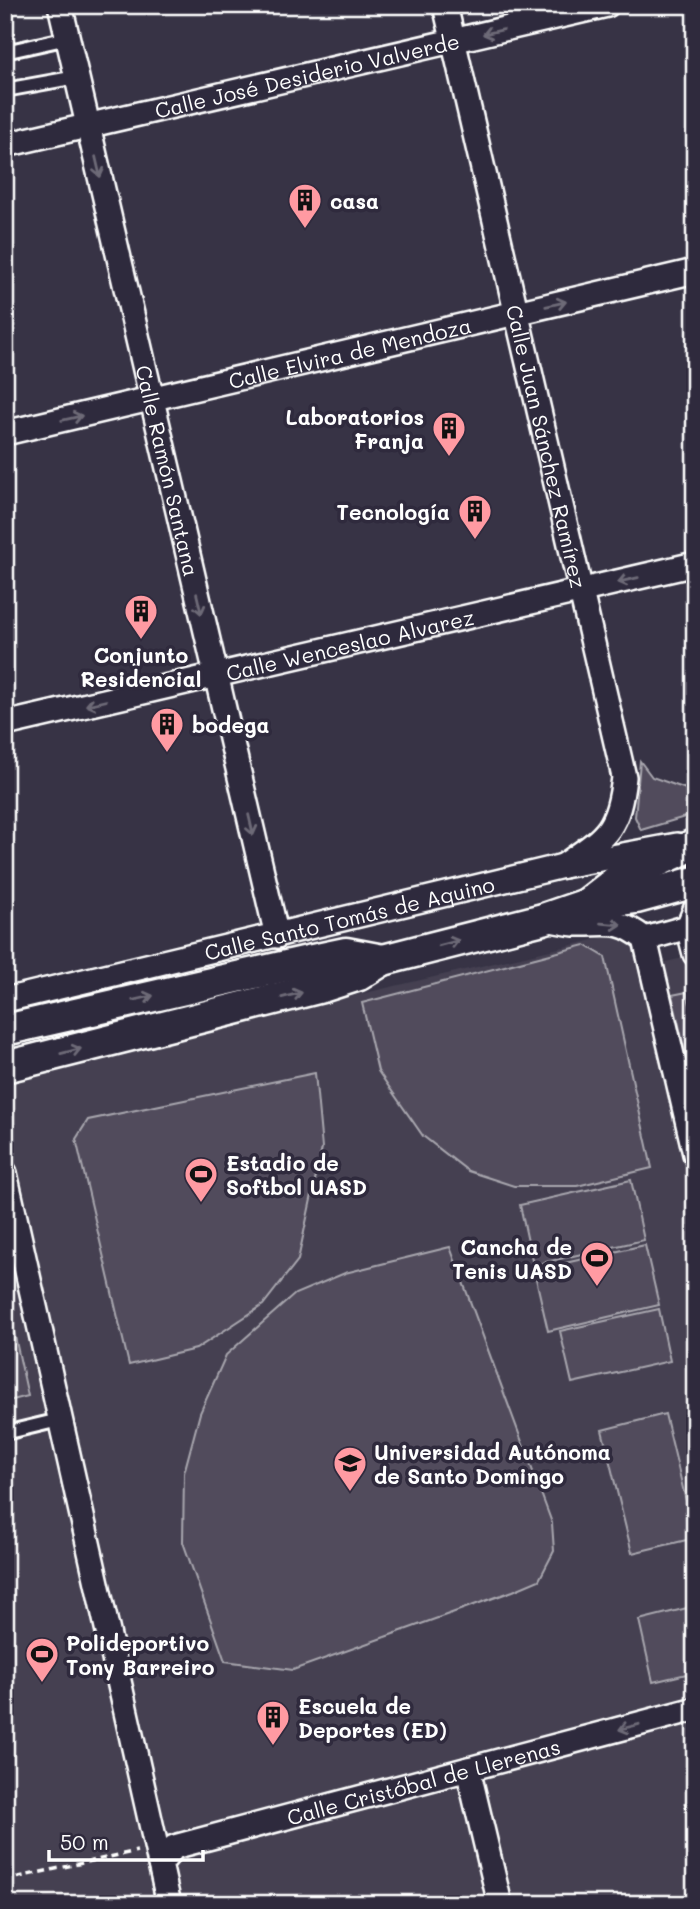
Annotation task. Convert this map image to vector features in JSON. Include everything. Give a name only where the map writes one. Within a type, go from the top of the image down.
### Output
[{"type":"street","name":"Calle Ramón Santana","points":[[60,5],[277,936]]},
{"type":"street","name":"Calle Juan Sánchez Ramírez","points":[[445,5],[624,776],[621,804],[612,826],[596,842],[563,866]]},
{"type":"street","name":"Calle José Desiderio Valverde","points":[[5,145],[607,5]]},
{"type":"street","name":"Calle Elvira de Mendoza","points":[[5,433],[695,271]]},
{"type":"street","name":"Calle Wenceslao Alvarez","points":[[5,724],[695,564]]},
{"type":"street","name":"Calle Santo Tomás de Aquino","points":[[5,1000],[563,866],[695,842]]},
{"type":"street","name":"Calle Santo Tomás de Aquino","points":[[584,905],[615,881],[695,842]]},
{"type":"street","name":"Calle Santo Tomás de Aquino","points":[[5,1067],[322,988],[359,975],[383,960],[543,919],[584,905],[636,898],[695,881]]},
{"type":"street","points":[[645,939],[691,918],[695,954]]},
{"type":"street","points":[[543,919],[572,924],[616,923],[631,928],[645,939],[695,1154]]},
{"type":"street","points":[[5,1030],[312,960],[346,954],[383,960]]},
{"type":"street","points":[[5,1173],[169,1904]]},
{"type":"street","name":"Calle Cristóbal de Llerenas","points":[[158,1856],[174,1847],[695,1709]]},
{"type":"street","points":[[468,1769],[500,1904]]},
{"type":"lane","points":[[5,52],[68,38]]},
{"type":"lane","points":[[5,90],[77,77]]},
{"type":"lane","points":[[5,1433],[59,1420]]},
{"type":"path","points":[[685,1802],[687,1808]]},
{"type":"path","points":[[5,1880],[158,1856]]},
{"type":"shaded area","points":[[640,761],[652,777],[686,789],[695,796],[695,814],[641,830],[635,817]]},
{"type":"shaded area","name":"Universidad Autónoma de Santo Domingo","points":[[615,935],[638,943],[641,968],[695,955],[695,1904],[5,1904],[5,1083],[10,1077],[20,1073]]},
{"type":"shaded area","points":[[585,945],[605,957],[652,1168],[577,1186],[514,1186],[468,1171],[423,1136],[378,1071],[362,1003]]},
{"type":"shaded area","points":[[687,992],[695,1026],[695,1095],[672,995]]},
{"type":"shaded area","name":"Estadio de Softbol UASD","points":[[315,1073],[322,1148],[298,1260],[263,1305],[196,1349],[129,1365],[76,1139],[88,1120]]},
{"type":"shaded area","points":[[631,1180],[644,1240],[533,1265],[520,1205]]},
{"type":"shaded area","name":"Cancha de Tenis UASD","points":[[645,1245],[659,1305],[548,1331],[534,1270]]},
{"type":"shaded area","points":[[450,1247],[552,1523],[554,1551],[539,1580],[293,1670],[225,1661],[183,1542],[184,1473],[200,1413],[226,1355],[295,1294],[345,1273]]},
{"type":"shaded area","points":[[659,1309],[670,1361],[572,1383],[560,1331]]},
{"type":"shaded area","points":[[14,1332],[28,1396],[5,1402],[5,1334]]},
{"type":"shaded area","points":[[665,1414],[695,1538],[632,1553],[602,1430]]},
{"type":"shaded area","points":[[695,1606],[695,1672],[653,1682],[639,1620]]},
{"type":"place","name":"casa","points":[[305,230]]},
{"type":"place","name":"Laboratorios Franja","points":[[449,458]]},
{"type":"place","name":"Tecnología","points":[[475,541]]},
{"type":"place","name":"Conjunto Residencial","points":[[141,641]]},
{"type":"place","name":"bodega","points":[[167,754]]},
{"type":"place","name":"Estadio de Softbol UASD","points":[[201,1204]]},
{"type":"place","name":"Cancha de Tenis UASD","points":[[597,1288]]},
{"type":"place","name":"Universidad Autónoma de Santo Domingo","points":[[350,1493]]},
{"type":"place","name":"Polideportivo Tony Barreiro","points":[[42,1684]]},
{"type":"place","name":"Escuela de Deportes (ED)","points":[[273,1747]]}]
